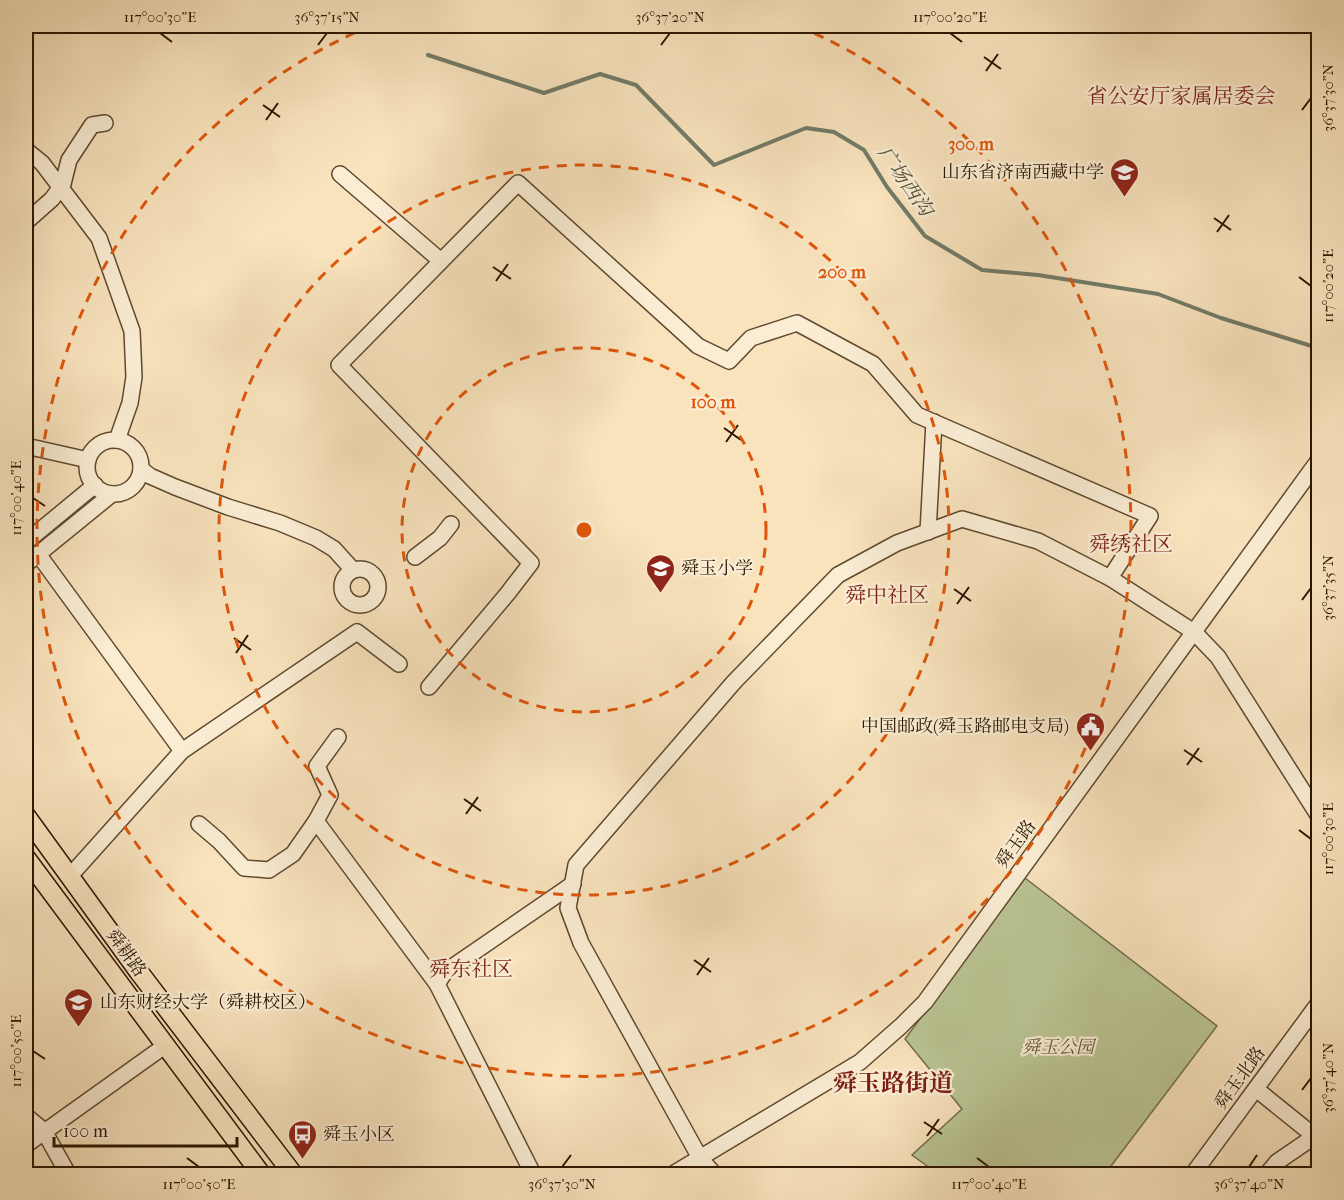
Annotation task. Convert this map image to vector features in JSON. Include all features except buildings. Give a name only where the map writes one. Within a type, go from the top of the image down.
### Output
[{"type":"main road","name":"舜耕路","points":[[26,816],[139,972],[293,1174]]},
{"type":"main road","name":"舜耕路","points":[[26,858],[261,1174]]},
{"type":"street","points":[[26,222],[52,199],[63,184],[69,160],[92,125],[105,123]]},
{"type":"street","points":[[26,150],[42,163],[99,238],[132,331],[134,377],[130,402],[117,440]]},
{"type":"street","points":[[340,174],[441,261]]},
{"type":"street","points":[[429,687],[531,563],[339,365],[518,183],[698,346],[729,362],[752,338],[797,323],[873,364],[918,415],[1150,516],[1110,578]]},
{"type":"street","points":[[928,532],[934,422]]},
{"type":"street","points":[[26,564],[112,494],[135,484],[141,469],[137,453],[132,446],[117,440],[107,441],[92,451],[87,469],[95,485],[112,494]]},
{"type":"street","points":[[26,446],[88,460]]},
{"type":"street","name":"舜玉路","points":[[673,1174],[860,1062],[925,1002],[1276,522],[1318,461]]},
{"type":"street","points":[[141,469],[150,476],[175,487],[280,523],[316,538],[334,549],[353,570]]},
{"type":"street","points":[[26,542],[95,485]]},
{"type":"street","points":[[714,1174],[700,1158],[581,943],[568,908],[576,865],[734,682],[838,575],[897,543],[962,519],[1038,541],[1110,578],[1194,632],[1218,657],[1318,815]]},
{"type":"street","points":[[415,557],[440,538],[451,524]]},
{"type":"street","points":[[38,554],[182,751]]},
{"type":"street","points":[[353,570],[369,571],[377,579],[377,595],[374,600],[365,605],[352,604],[344,596],[342,590],[344,578],[353,570]]},
{"type":"street","points":[[70,876],[182,751],[357,632],[365,605]]},
{"type":"street","points":[[357,632],[399,664]]},
{"type":"street","points":[[199,824],[219,841],[244,868],[269,870],[293,854],[316,822],[330,795],[317,766],[338,737]]},
{"type":"street","points":[[316,822],[437,984],[533,1174]]},
{"type":"street","points":[[437,984],[445,972],[573,884]]},
{"type":"street","name":"舜玉北路","points":[[1193,1174],[1318,1004]]},
{"type":"street","points":[[26,1145],[166,1045]]},
{"type":"street","points":[[1256,1089],[1317,1138],[1277,1162],[1267,1174]]},
{"type":"street","points":[[26,1116],[44,1131],[68,1174]]},
{"type":"green space","name":"舜玉公园","points":[[1025,878],[1217,1026],[1105,1174],[938,1174],[912,1155],[962,1109],[905,1039]]},
{"type":"waterway","name":"广场西沟","points":[[428,55],[544,93],[600,74],[636,85],[714,165],[806,128],[834,132],[864,150],[887,187],[925,236],[982,270],[1038,275],[1158,294],[1221,318],[1318,348]]},
{"type":"place","name":"山东省济南西藏中学","points":[[1125,198]]},
{"type":"place","name":"舜玉小学","points":[[660,594]]},
{"type":"place","name":"中国邮政(舜玉路邮电支局)","points":[[1090,752]]},
{"type":"place","name":"山东财经大学（舜耕校区）","points":[[79,1028]]},
{"type":"place","name":"舜玉小区","points":[[302,1160]]},
{"type":"district","name":"省公安厅家属居委会","points":[[1181,96]]},
{"type":"district","name":"舜绣社区","points":[[1131,544]]},
{"type":"district","name":"舜中社区","points":[[887,595]]},
{"type":"district","name":"舜东社区","points":[[471,969]]},
{"type":"district","name":"舜玉路街道","points":[[893,1083]]}]
